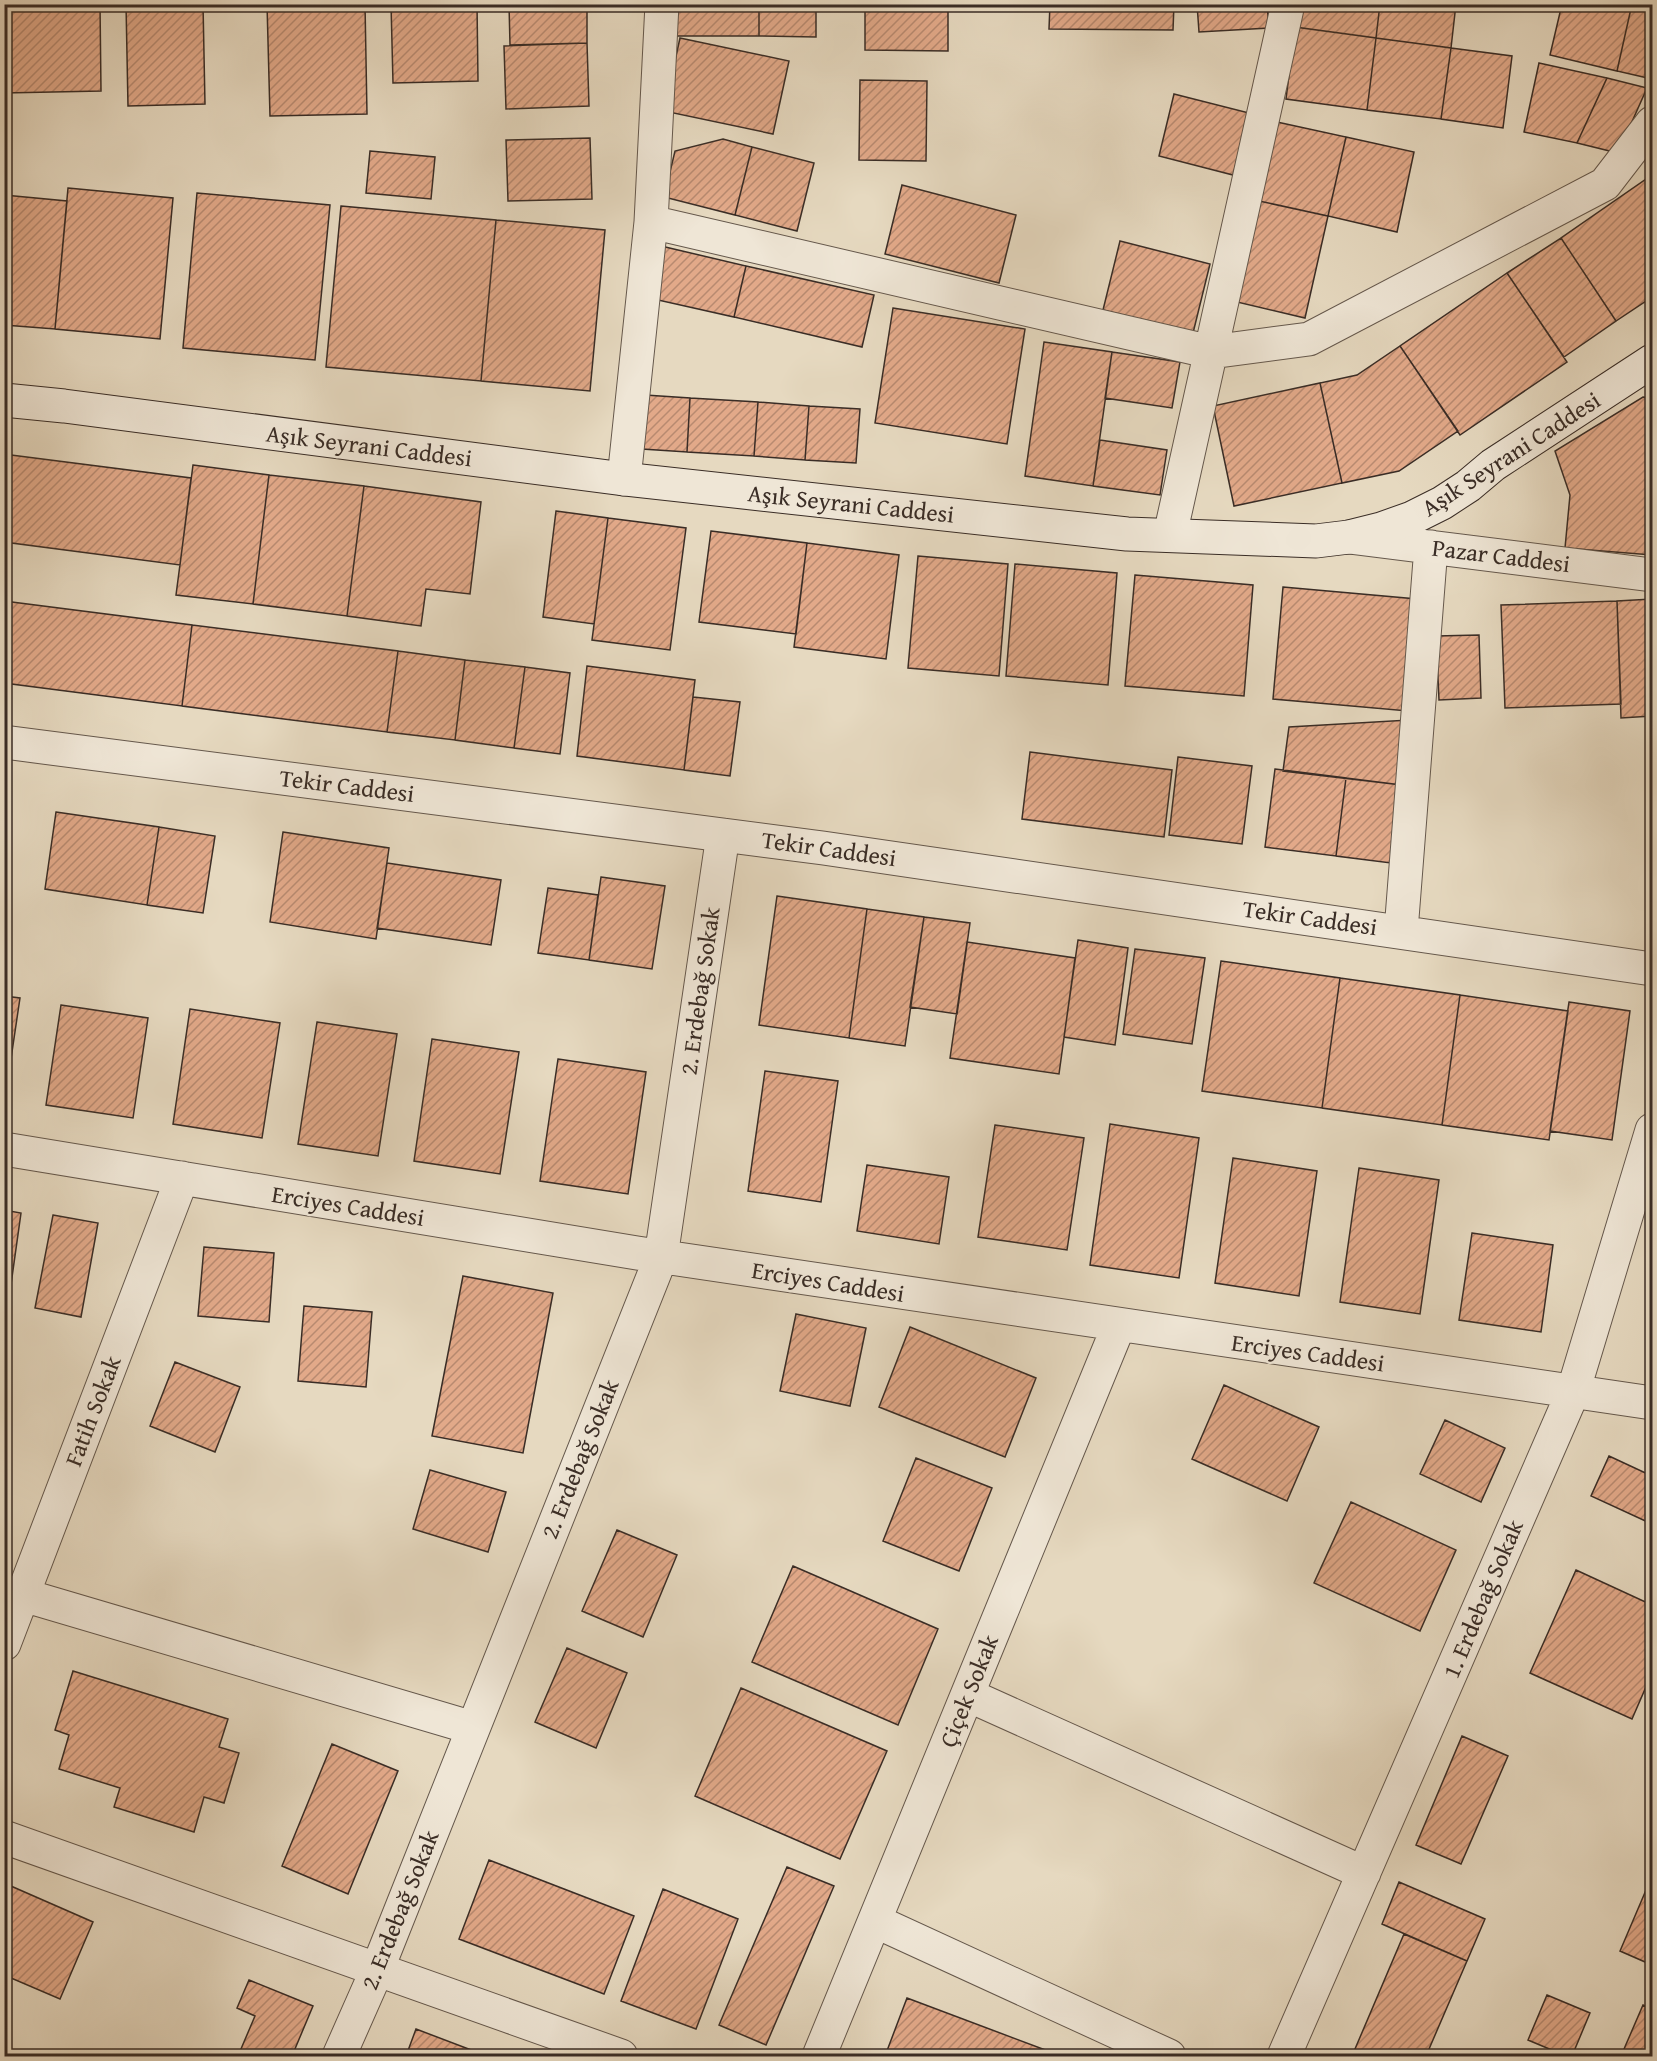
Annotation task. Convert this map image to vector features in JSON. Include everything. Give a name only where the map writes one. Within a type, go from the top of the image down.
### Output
[{"type":"street","points":[[624,479],[651,222],[662,4]]},
{"type":"street","points":[[1170,536],[1288,4]]},
{"type":"street","points":[[651,222],[1211,352],[1310,339],[1605,184],[1653,123]]},
{"type":"street","name":"Aşık Seyrani Caddesi","points":[[4,400],[624,479],[1127,534],[1316,541],[1349,537],[1382,529],[1412,518],[1442,503],[1468,486],[1493,465],[1653,362]]},
{"type":"street","name":"Pazar Caddesi","points":[[1349,537],[1653,575]]},
{"type":"street","points":[[1401,931],[1431,547]]},
{"type":"street","name":"Tekir Caddesi","points":[[4,742],[723,835],[1653,969]]},
{"type":"street","name":"2. Erdebağ Sokak","points":[[339,2056],[377,1970],[661,1257],[723,835]]},
{"type":"street","name":"1. Erdebağ Sokak","points":[[1284,2056],[1573,1392],[1653,1130]]},
{"type":"street","name":"Erciyes Caddesi","points":[[4,1149],[661,1257],[1653,1403]]},
{"type":"street","name":"Fatih Sokak","points":[[4,1644],[182,1178]]},
{"type":"street","name":"Çiçek Sokak","points":[[819,2056],[1119,1325]]},
{"type":"street","points":[[23,1595],[473,1728]]},
{"type":"street","points":[[968,1695],[1364,1872]]},
{"type":"street","points":[[4,1837],[621,2056]]},
{"type":"street","points":[[875,1921],[1169,2056]]},
{"type":"building","points":[[4,4],[100,4],[101,91],[4,93]]},
{"type":"building","points":[[126,4],[203,4],[205,104],[128,106]]},
{"type":"building","points":[[267,4],[365,4],[367,114],[270,116]]},
{"type":"building","points":[[391,4],[477,4],[478,81],[393,83]]},
{"type":"building","points":[[509,4],[587,4],[587,43],[510,45]]},
{"type":"building","points":[[666,4],[759,4],[759,36],[666,36]]},
{"type":"building","points":[[759,4],[816,4],[816,37],[759,36]]},
{"type":"building","points":[[865,4],[948,4],[948,51],[865,50]]},
{"type":"building","points":[[1050,4],[1174,4],[1173,30],[1049,29]]},
{"type":"building","points":[[1197,4],[1267,4],[1269,28],[1199,32]]},
{"type":"building","points":[[1298,4],[1380,4],[1376,38],[1295,27]]},
{"type":"building","points":[[1380,4],[1456,4],[1451,48],[1376,38]]},
{"type":"building","points":[[1562,4],[1632,4],[1617,71],[1550,55]]},
{"type":"building","points":[[1632,4],[1652,4],[1652,79],[1617,71]]},
{"type":"building","points":[[1295,27],[1376,38],[1367,110],[1286,99]]},
{"type":"building","points":[[680,38],[789,61],[773,134],[664,111]]},
{"type":"building","points":[[1376,38],[1451,48],[1441,119],[1367,110]]},
{"type":"building","points":[[587,43],[589,106],[506,109],[504,46]]},
{"type":"building","points":[[1451,48],[1512,56],[1503,128],[1441,119]]},
{"type":"building","points":[[1539,63],[1607,78],[1577,143],[1524,132]]},
{"type":"building","points":[[1607,78],[1647,88],[1618,153],[1577,143]]},
{"type":"building","points":[[860,80],[927,81],[926,161],[859,160]]},
{"type":"building","points":[[1174,94],[1249,113],[1233,175],[1159,156]]},
{"type":"building","points":[[1277,122],[1346,137],[1328,216],[1259,201]]},
{"type":"building","points":[[1346,137],[1414,152],[1397,232],[1328,216]]},
{"type":"building","points":[[590,138],[592,199],[508,201],[506,140]]},
{"type":"building","points":[[723,139],[752,147],[735,215],[664,197],[675,151]]},
{"type":"building","points":[[752,147],[814,163],[797,231],[735,215]]},
{"type":"building","points":[[370,151],[435,157],[431,199],[366,193]]},
{"type":"building","points":[[1652,175],[1652,297],[1616,321],[1561,238]]},
{"type":"building","points":[[902,185],[1016,215],[999,283],[885,254]]},
{"type":"building","points":[[68,188],[173,198],[160,339],[55,329]]},
{"type":"building","points":[[197,193],[330,205],[315,360],[183,348]]},
{"type":"building","points":[[4,195],[67,201],[55,329],[4,325]]},
{"type":"building","points":[[1259,201],[1328,216],[1305,318],[1237,302]]},
{"type":"building","points":[[341,206],[496,220],[481,381],[326,367]]},
{"type":"building","points":[[496,220],[605,230],[590,391],[481,381]]},
{"type":"building","points":[[1561,238],[1616,321],[1564,357],[1507,273]]},
{"type":"building","points":[[1120,241],[1210,264],[1193,333],[1103,310]]},
{"type":"building","points":[[661,246],[746,266],[734,317],[649,298]]},
{"type":"building","points":[[746,266],[874,295],[862,347],[734,317]]},
{"type":"building","points":[[1507,273],[1567,362],[1460,435],[1400,346]]},
{"type":"building","points":[[893,308],[1025,329],[1007,444],[875,423]]},
{"type":"building","points":[[1044,342],[1112,352],[1093,486],[1025,476]]},
{"type":"building","points":[[1400,346],[1458,431],[1399,471],[1342,483],[1320,383],[1357,375]]},
{"type":"building","points":[[1112,352],[1180,362],[1172,408],[1105,398]]},
{"type":"building","points":[[1320,383],[1342,483],[1234,506],[1213,406]]},
{"type":"building","points":[[645,395],[690,398],[687,452],[642,449]]},
{"type":"building","points":[[1643,397],[1652,398],[1652,555],[1565,548],[1570,495],[1555,451]]},
{"type":"building","points":[[690,398],[758,402],[754,456],[687,452]]},
{"type":"building","points":[[758,402],[809,406],[805,460],[754,456]]},
{"type":"building","points":[[809,406],[860,409],[856,463],[805,460]]},
{"type":"building","points":[[1100,440],[1167,450],[1160,495],[1093,486]]},
{"type":"building","points":[[11,455],[191,478],[180,565],[4,542],[4,508]]},
{"type":"building","points":[[193,465],[269,475],[253,604],[176,595]]},
{"type":"building","points":[[269,475],[364,486],[347,616],[253,604]]},
{"type":"building","points":[[364,486],[481,502],[470,594],[426,589],[421,626],[347,616]]},
{"type":"building","points":[[556,511],[608,518],[594,624],[543,617]]},
{"type":"building","points":[[608,518],[686,528],[670,650],[592,640]]},
{"type":"building","points":[[711,531],[807,543],[796,634],[699,622]]},
{"type":"building","points":[[807,543],[899,555],[886,659],[794,647]]},
{"type":"building","points":[[918,556],[1008,564],[999,676],[908,668]]},
{"type":"building","points":[[1015,564],[1117,573],[1108,685],[1006,676]]},
{"type":"building","points":[[1135,575],[1253,585],[1244,696],[1125,686]]},
{"type":"building","points":[[1283,587],[1417,599],[1408,711],[1273,699]]},
{"type":"building","points":[[1652,599],[1652,716],[1621,718],[1617,601]]},
{"type":"building","points":[[4,601],[192,625],[182,706],[4,683]]},
{"type":"building","points":[[1617,601],[1621,704],[1505,708],[1501,605]]},
{"type":"building","points":[[192,625],[398,651],[387,732],[182,706]]},
{"type":"building","points":[[1479,635],[1481,698],[1439,700],[1436,636]]},
{"type":"building","points":[[398,651],[465,660],[455,740],[387,732]]},
{"type":"building","points":[[465,660],[525,667],[514,748],[455,740]]},
{"type":"building","points":[[587,666],[695,680],[684,770],[577,756]]},
{"type":"building","points":[[525,667],[570,673],[560,754],[514,748]]},
{"type":"building","points":[[693,697],[740,702],[730,776],[684,770]]},
{"type":"building","points":[[1409,720],[1401,785],[1283,771],[1289,727]]},
{"type":"building","points":[[1030,752],[1172,770],[1164,837],[1022,819]]},
{"type":"building","points":[[1178,757],[1252,766],[1242,844],[1169,835]]},
{"type":"building","points":[[1275,769],[1346,778],[1336,856],[1265,847]]},
{"type":"building","points":[[1346,778],[1401,785],[1391,863],[1336,856]]},
{"type":"building","points":[[56,812],[159,827],[147,905],[45,889]]},
{"type":"building","points":[[159,827],[215,836],[203,913],[147,905]]},
{"type":"building","points":[[283,832],[389,848],[376,939],[270,922]]},
{"type":"building","points":[[387,863],[501,880],[491,945],[377,928]]},
{"type":"building","points":[[601,877],[665,886],[652,969],[589,960]]},
{"type":"building","points":[[548,888],[598,895],[589,960],[538,953]]},
{"type":"building","points":[[777,896],[867,909],[849,1038],[759,1025]]},
{"type":"building","points":[[867,909],[924,917],[905,1046],[849,1038]]},
{"type":"building","points":[[924,917],[970,923],[957,1014],[910,1007]]},
{"type":"building","points":[[1078,940],[1128,948],[1115,1045],[1064,1037]]},
{"type":"building","points":[[967,942],[1075,958],[1059,1074],[950,1058]]},
{"type":"building","points":[[1135,949],[1205,958],[1192,1044],[1123,1034]]},
{"type":"building","points":[[1221,961],[1340,978],[1322,1108],[1202,1091]]},
{"type":"building","points":[[1340,978],[1460,995],[1442,1125],[1322,1108]]},
{"type":"building","points":[[1460,995],[1568,1011],[1549,1140],[1442,1125]]},
{"type":"building","points":[[4,996],[20,998],[5,1099],[4,1099]]},
{"type":"building","points":[[1569,1002],[1630,1011],[1612,1140],[1550,1131]]},
{"type":"building","points":[[61,1005],[148,1018],[133,1118],[46,1105]]},
{"type":"building","points":[[190,1009],[280,1023],[262,1138],[173,1124]]},
{"type":"building","points":[[317,1022],[397,1034],[378,1156],[298,1144]]},
{"type":"building","points":[[432,1039],[519,1052],[500,1174],[414,1161]]},
{"type":"building","points":[[558,1059],[646,1072],[628,1194],[540,1181]]},
{"type":"building","points":[[765,1071],[838,1081],[821,1202],[748,1191]]},
{"type":"building","points":[[1110,1124],[1199,1138],[1179,1278],[1090,1265]]},
{"type":"building","points":[[995,1125],[1084,1138],[1067,1250],[978,1237]]},
{"type":"building","points":[[1233,1158],[1317,1171],[1299,1296],[1215,1283]]},
{"type":"building","points":[[867,1165],[949,1177],[939,1244],[857,1231]]},
{"type":"building","points":[[1359,1168],[1439,1180],[1420,1314],[1340,1302]]},
{"type":"building","points":[[4,1210],[21,1213],[7,1313],[4,1313]]},
{"type":"building","points":[[53,1215],[98,1223],[81,1317],[35,1308]]},
{"type":"building","points":[[1472,1233],[1553,1245],[1541,1332],[1459,1320]]},
{"type":"building","points":[[204,1247],[274,1253],[269,1322],[198,1316]]},
{"type":"building","points":[[463,1276],[553,1293],[523,1453],[432,1436]]},
{"type":"building","points":[[304,1306],[372,1312],[366,1387],[298,1381]]},
{"type":"building","points":[[796,1314],[866,1328],[850,1406],[780,1391]]},
{"type":"building","points":[[910,1327],[1036,1378],[1005,1457],[879,1407]]},
{"type":"building","points":[[175,1362],[240,1387],[215,1452],[150,1426]]},
{"type":"building","points":[[1224,1385],[1319,1427],[1287,1501],[1192,1459]]},
{"type":"building","points":[[1445,1420],[1505,1448],[1481,1502],[1420,1474]]},
{"type":"building","points":[[1609,1456],[1652,1476],[1652,1524],[1591,1496]]},
{"type":"building","points":[[916,1458],[992,1488],[959,1571],[883,1541]]},
{"type":"building","points":[[430,1470],[506,1492],[488,1552],[413,1529]]},
{"type":"building","points":[[1351,1502],[1456,1550],[1420,1631],[1314,1583]]},
{"type":"building","points":[[617,1530],[677,1555],[643,1637],[582,1611]]},
{"type":"building","points":[[793,1566],[938,1629],[898,1725],[752,1662]]},
{"type":"building","points":[[1576,1570],[1652,1605],[1652,1673],[1632,1719],[1530,1673]]},
{"type":"building","points":[[567,1648],[627,1673],[596,1748],[535,1722]]},
{"type":"building","points":[[73,1671],[228,1719],[219,1747],[239,1753],[224,1803],[204,1797],[194,1832],[114,1807],[120,1788],[59,1769],[69,1735],[55,1730]]},
{"type":"building","points":[[741,1688],[887,1751],[840,1859],[695,1796]]},
{"type":"building","points":[[1462,1736],[1508,1756],[1461,1864],[1416,1845]]},
{"type":"building","points":[[332,1744],[398,1771],[348,1894],[282,1866]]},
{"type":"building","points":[[489,1860],[634,1916],[604,1994],[459,1939]]},
{"type":"building","points":[[787,1867],[834,1886],[766,2045],[719,2025]]},
{"type":"building","points":[[1652,1876],[1652,1965],[1620,1951]]},
{"type":"building","points":[[1399,1882],[1485,1919],[1467,1961],[1382,1924]]},
{"type":"building","points":[[4,1883],[93,1922],[60,1999],[4,1975]]},
{"type":"building","points":[[663,1889],[738,1919],[696,2029],[621,2001]]},
{"type":"building","points":[[1404,1934],[1467,1961],[1426,2056],[1352,2056]]},
{"type":"building","points":[[249,1980],[313,2006],[292,2056],[238,2056],[255,2016],[237,2008]]},
{"type":"building","points":[[1547,1995],[1590,2013],[1572,2056],[1566,2056],[1528,2040]]},
{"type":"building","points":[[907,1998],[1048,2051],[1046,2056],[885,2056]]},
{"type":"building","points":[[1643,2005],[1652,2009],[1652,2056],[1621,2056]]},
{"type":"building","points":[[416,2029],[487,2056],[406,2056]]}]
